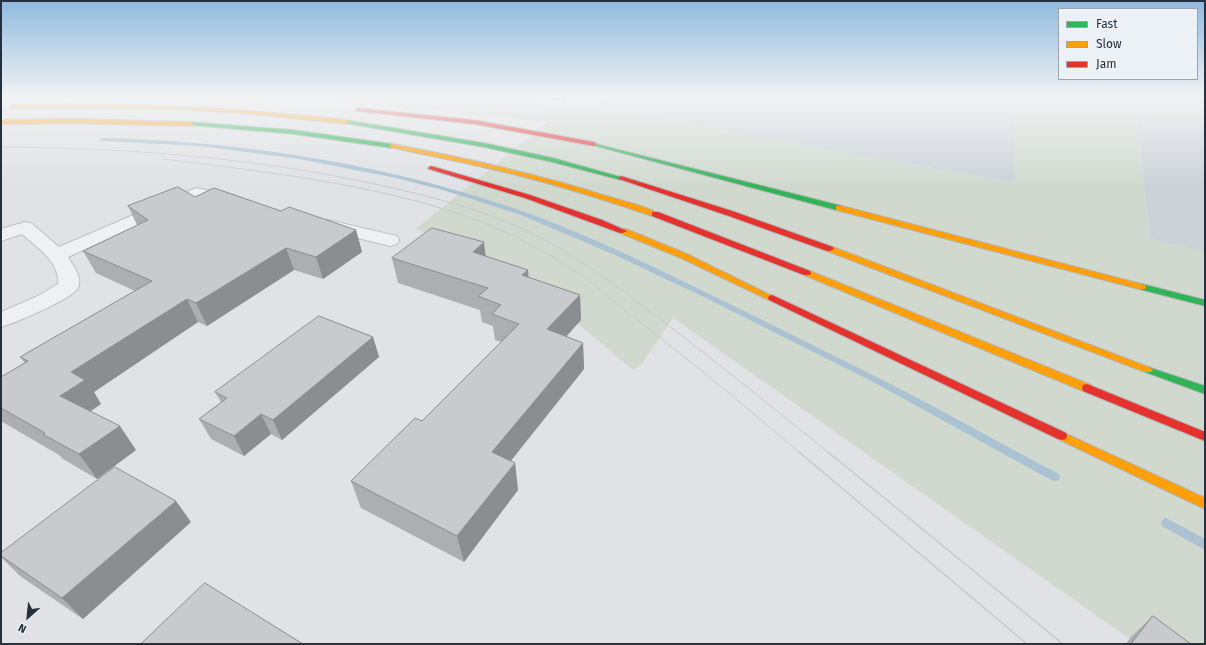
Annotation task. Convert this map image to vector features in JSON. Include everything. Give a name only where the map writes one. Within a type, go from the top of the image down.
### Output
[{"type":"highway","points":[[201,126],[340,148]]},
{"type":"highway","points":[[215,126],[302,133],[387,145],[495,167],[582,190],[667,217],[770,257],[1205,437]]},
{"type":"highway","points":[[376,126],[481,144],[564,162],[652,187],[857,257],[1138,367],[1205,396]]},
{"type":"highway","points":[[505,126],[589,143],[1205,303]]},
{"type":"highway","points":[[424,166],[478,180],[578,213],[684,256],[1205,504]]},
{"type":"highway","points":[[1138,367],[1205,390]]},
{"type":"street","points":[[57,256],[196,193],[245,204]]},
{"type":"street","points":[[314,221],[390,240]]},
{"type":"street","points":[[1,235],[25,227],[57,256],[69,276],[68,287],[1,320]]},
{"type":"shaded area","points":[[543,126],[698,126],[1015,183],[1014,126],[1138,126],[1149,238],[1205,252],[1205,644],[1137,644],[673,318],[641,365],[633,370],[527,281],[476,252],[416,229]]},
{"type":"shaded area","points":[[698,126],[1014,126],[1015,183]]},
{"type":"shaded area","points":[[1138,126],[1205,126],[1205,288],[1153,274]]},
{"type":"building","points":[[178,187],[195,197],[214,188],[281,211],[289,207],[356,230],[316,257],[286,248],[196,303],[187,299],[71,372],[85,380],[60,396],[120,426],[79,454],[44,435],[45,433],[1,408],[1,377],[28,361],[20,357],[152,281],[83,251],[148,220],[128,206]]},
{"type":"building","points":[[432,228],[484,242],[473,252],[528,270],[522,275],[580,295],[547,329],[583,343],[492,452],[515,463],[457,536],[351,481],[415,418],[422,421],[519,324],[492,314],[501,305],[478,296],[488,288],[392,258]]},
{"type":"building","points":[[319,316],[373,337],[273,420],[261,414],[234,436],[199,419],[227,398],[215,392]]},
{"type":"building","points":[[115,467],[176,501],[62,598],[1,556],[1,553]]},
{"type":"building","points":[[205,583],[303,644],[141,644]]},
{"type":"building","points":[[1153,616],[1191,644],[1131,644]]},
{"type":"waterway","points":[[102,140],[200,144],[299,157],[348,166],[445,189],[523,214],[587,239],[680,282],[878,381],[1055,477]]},
{"type":"waterway","points":[[1166,523],[1205,545]]},
{"type":"tram line","points":[[1,147],[94,149],[232,160],[324,174],[393,188],[438,199],[505,221],[547,241],[593,269],[685,338],[829,453]]},
{"type":"tram line","points":[[163,159],[279,174],[356,187],[431,205],[468,217],[507,233],[545,252],[585,278],[696,366],[800,453]]},
{"type":"tram line","points":[[799,452],[1027,644]]},
{"type":"tram line","points":[[828,452],[1063,644]]},
{"type":"traffic: fast","points":[[218,126],[294,132],[392,146]]},
{"type":"traffic: fast","points":[[372,126],[519,152],[621,178]]},
{"type":"traffic: fast","points":[[594,144],[839,208]]},
{"type":"traffic: fast","points":[[1142,287],[1205,303]]},
{"type":"traffic: fast","points":[[1148,370],[1205,390]]},
{"type":"traffic: slow","points":[[392,146],[459,159],[525,175],[590,193],[655,214]]},
{"type":"traffic: slow","points":[[839,208],[1142,287]]},
{"type":"traffic: slow","points":[[623,231],[684,256],[772,298]]},
{"type":"traffic: slow","points":[[830,249],[1148,370]]},
{"type":"traffic: slow","points":[[807,273],[1087,388]]},
{"type":"traffic: slow","points":[[1062,436],[1205,504]]},
{"type":"traffic: jam","points":[[496,126],[594,144]]},
{"type":"traffic: jam","points":[[431,168],[528,196],[623,231]]},
{"type":"traffic: jam","points":[[621,178],[729,213],[830,249]]},
{"type":"traffic: jam","points":[[655,214],[807,273]]},
{"type":"traffic: jam","points":[[772,298],[1062,436]]},
{"type":"traffic: jam","points":[[1087,388],[1205,437]]}]
